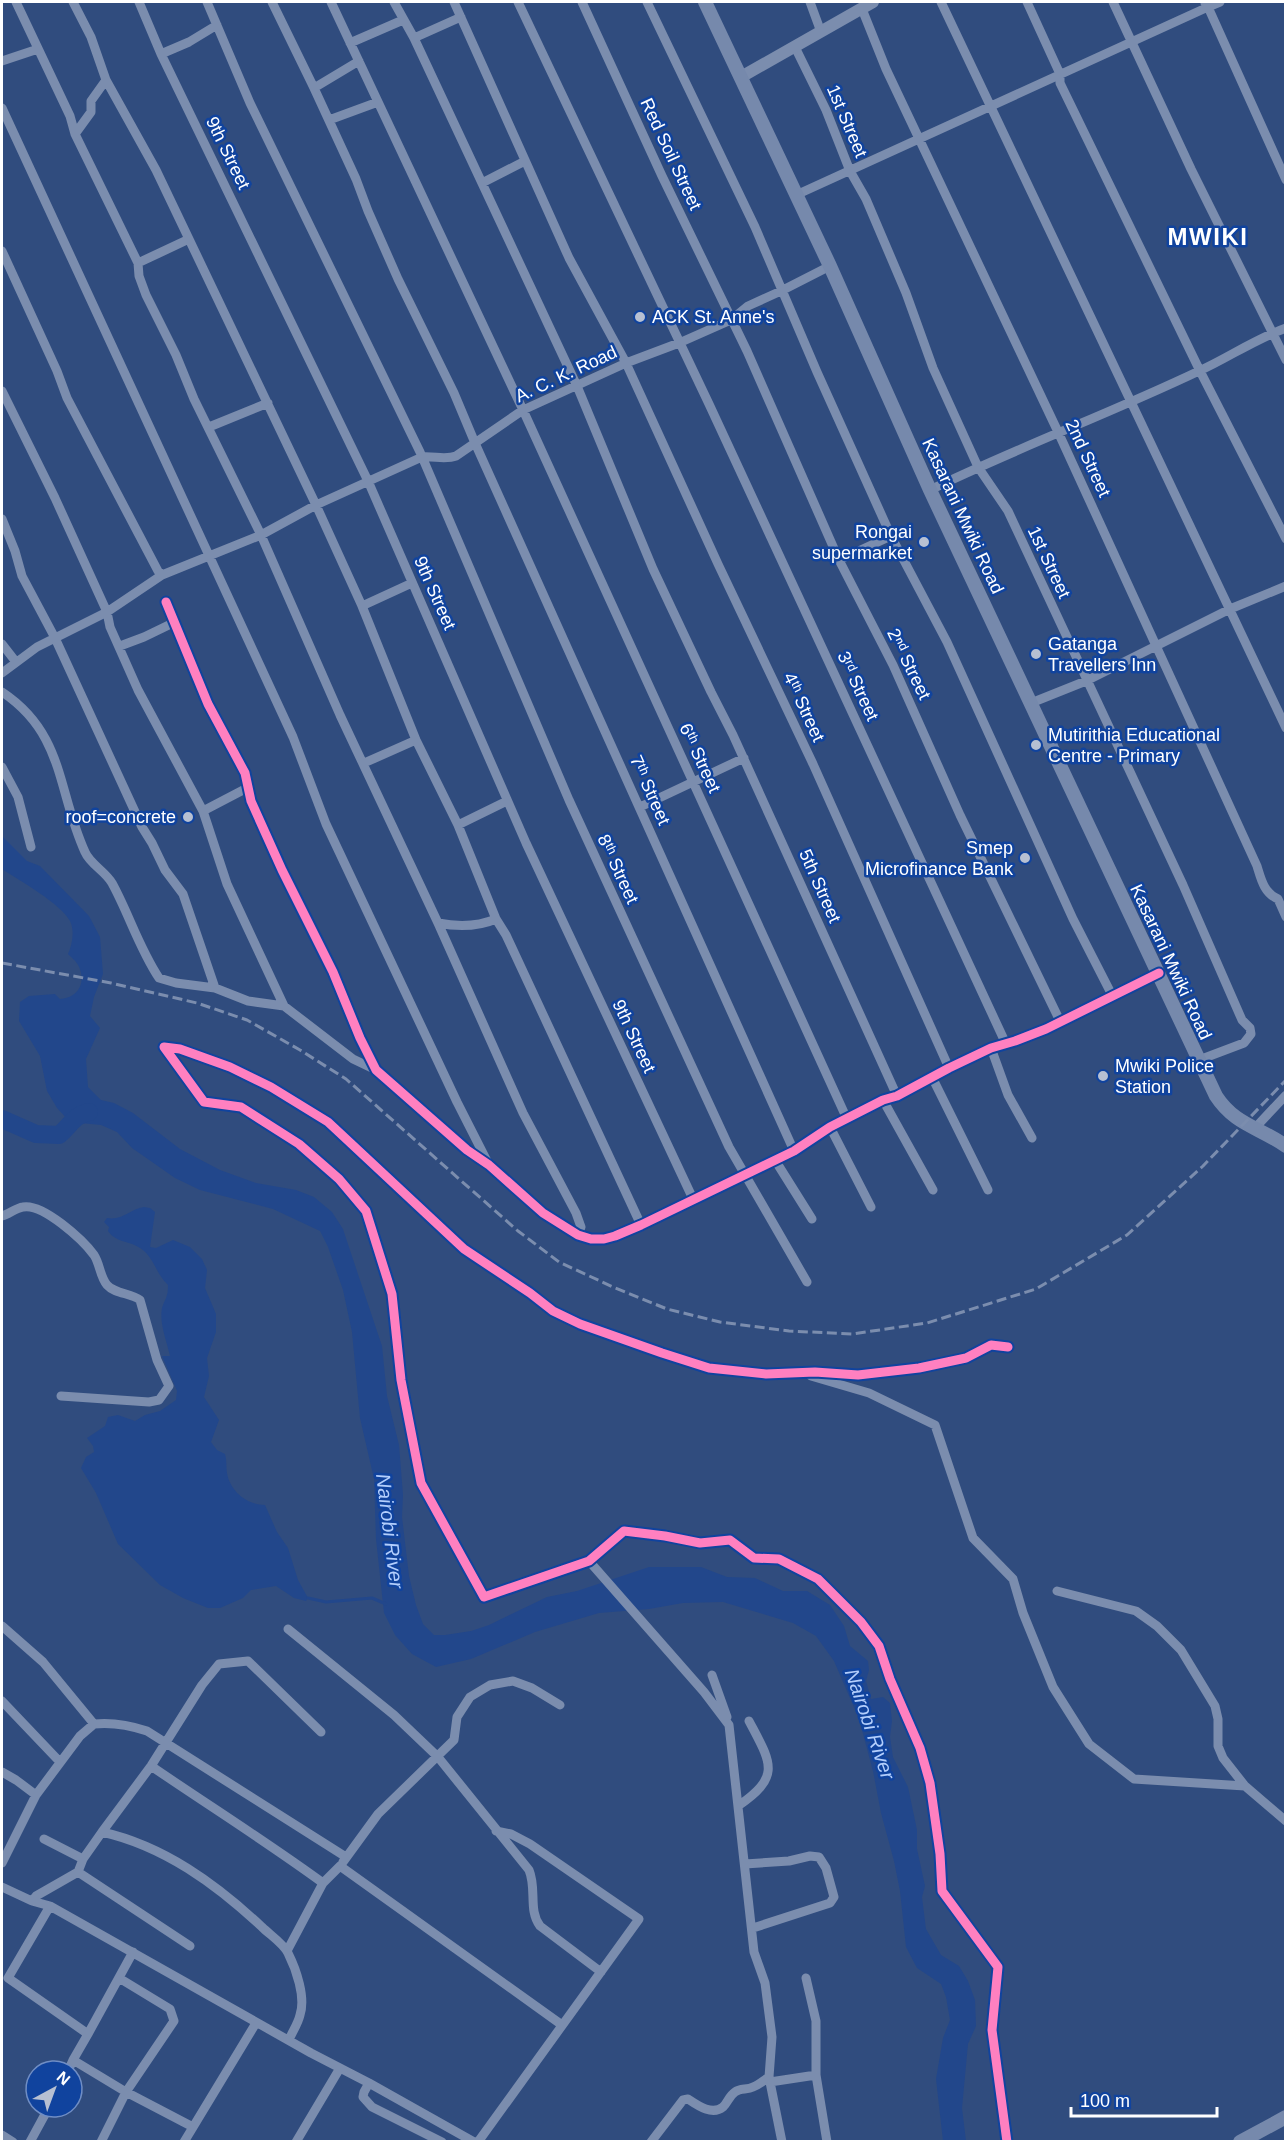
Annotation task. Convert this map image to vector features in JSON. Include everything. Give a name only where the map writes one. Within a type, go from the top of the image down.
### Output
[{"type":"main road","name":"Kasarani Mwiki Road","points":[[705,2],[830,266],[930,490],[1199,1060],[1222,1105],[1244,1124],[1286,1146]]},
{"type":"main road","points":[[1240,2142],[1286,2117]]},
{"type":"street","points":[[16,2],[70,116],[75,134],[138,263],[139,276],[146,295],[261,536],[340,715],[524,1113],[576,1213],[580,1227],[578,1235]]},
{"type":"street","points":[[74,2],[92,38],[106,80],[156,170],[228,316],[316,505],[362,606],[416,740],[458,825],[496,919],[506,935],[641,1225]]},
{"type":"street","name":"9th Street","points":[[139,2],[161,54],[368,481],[507,801],[694,1201]]},
{"type":"street","name":"8ᵗʰ Street","points":[[207,2],[250,104],[422,457],[573,811],[729,1147],[807,1282]]},
{"type":"street","name":"7ᵗʰ Street","points":[[272,2],[356,179],[398,279],[454,393],[794,1151]]},
{"type":"street","name":"6ᵗʰ Street","points":[[331,2],[523,410],[847,1119]]},
{"type":"street","name":"5th Street","points":[[394,2],[414,38],[577,386],[653,569],[744,758],[897,1096]]},
{"type":"street","name":"4ᵗʰ Street","points":[[454,2],[569,258],[626,363],[813,764],[949,1068]]},
{"type":"street","name":"3ʳᵈ Street","points":[[518,2],[709,404],[1006,1044]]},
{"type":"street","name":"Red Soil Street","points":[[582,2],[731,320]]},
{"type":"street","points":[[647,2],[755,227],[781,291],[891,536],[947,642],[1073,919],[1113,997]]},
{"type":"street","points":[[810,2],[821,32]]},
{"type":"street","points":[[741,77],[873,2]]},
{"type":"street","points":[[941,2],[1286,728]]},
{"type":"street","points":[[1027,2],[1060,74],[1059,83],[1200,371],[1286,539]]},
{"type":"street","points":[[1113,2],[1191,169],[1286,360]]},
{"type":"street","points":[[796,195],[1132,41],[1206,4],[1220,2]]},
{"type":"street","points":[[1206,4],[1286,180]]},
{"type":"street","name":"2nd Street","points":[[862,9],[886,69],[1157,646],[1257,866],[1262,884],[1270,896],[1278,899],[1286,917]]},
{"type":"street","points":[[414,38],[461,17]]},
{"type":"street","points":[[350,43],[403,20]]},
{"type":"street","points":[[161,54],[189,42],[217,25]]},
{"type":"street","name":"1st Street","points":[[795,47],[826,110],[850,171],[866,199],[906,293],[933,368],[978,467],[1008,511],[1183,885],[1242,1020],[1250,1028],[1251,1034],[1244,1043],[1199,1060]]},
{"type":"street","points":[[2,61],[38,49]]},
{"type":"street","points":[[314,88],[359,61]]},
{"type":"street","points":[[75,134],[91,112],[91,101],[106,80]]},
{"type":"street","points":[[329,120],[378,102]]},
{"type":"street","points":[[2,108],[293,737],[326,824],[452,1092],[489,1165]]},
{"type":"street","points":[[482,183],[525,161]]},
{"type":"street","points":[[138,263],[189,239]]},
{"type":"street","points":[[2,251],[67,398],[162,575]]},
{"type":"street","name":"A. C. K. Road","points":[[2,673],[37,647],[106,612],[162,575],[261,536],[316,505],[422,457],[439,456],[448,459],[456,456],[523,410],[626,363],[731,320],[748,306],[830,266]]},
{"type":"street","name":"2ⁿᵈ Street","points":[[731,320],[839,560],[893,665],[960,815],[1060,1021]]},
{"type":"street","points":[[930,490],[1200,371],[1286,328]]},
{"type":"street","points":[[2,391],[6,410],[56,498],[138,690],[203,811],[227,884],[284,1006],[353,1059],[376,1070],[543,1213],[578,1235],[591,1239],[604,1239],[641,1225],[794,1151],[830,1127],[883,1100],[897,1096],[991,1048],[1034,1034],[1159,973]]},
{"type":"street","points":[[209,427],[268,403]]},
{"type":"street","points":[[2,519],[22,576],[54,638],[142,827],[165,870],[183,894],[216,988]]},
{"type":"street","points":[[839,560],[891,536]]},
{"type":"street","points":[[362,606],[412,583]]},
{"type":"street","points":[[1031,703],[1086,681],[1230,609],[1286,586]]},
{"type":"street","points":[[166,602],[208,704],[245,773],[248,788],[282,870],[333,972],[376,1070]]},
{"type":"street","points":[[120,646],[144,638],[175,622]]},
{"type":"street","points":[[2,644],[16,662]]},
{"type":"street","points":[[2,692],[36,721],[61,773],[76,830],[86,855],[110,879],[129,915],[151,967],[159,978],[176,983],[216,988],[248,1001],[284,1006]]},
{"type":"street","points":[[364,763],[416,740]]},
{"type":"street","points":[[640,807],[744,758]]},
{"type":"street","points":[[2,767],[18,797],[31,847]]},
{"type":"street","points":[[203,811],[248,788]]},
{"type":"street","points":[[458,825],[507,801]]},
{"type":"street","points":[[438,923],[451,926],[482,925],[496,919]]},
{"type":"street","points":[[1007,2142],[992,2030],[998,1967],[942,1891],[940,1854],[930,1783],[920,1748],[890,1679],[879,1646],[861,1622],[818,1579],[779,1558],[754,1558],[730,1540],[700,1543],[624,1531],[589,1561],[484,1597],[421,1484],[401,1380],[392,1294],[366,1211],[339,1179],[298,1144],[241,1107],[204,1102],[164,1047],[180,1049],[230,1067],[271,1087],[328,1122],[464,1249],[553,1311],[580,1324],[709,1368],[766,1374],[794,1371],[858,1375],[887,1373],[966,1358],[991,1345],[1008,1347]]},
{"type":"street","points":[[991,1048],[1008,1095],[1032,1138]]},
{"type":"street","points":[[932,1077],[988,1190]]},
{"type":"street","points":[[1255,1128],[1286,1095]]},
{"type":"street","points":[[883,1100],[933,1190]]},
{"type":"street","points":[[830,1127],[871,1207]]},
{"type":"street","points":[[775,1160],[812,1219]]},
{"type":"street","points":[[2,1216],[23,1207],[34,1207],[58,1220],[95,1257],[106,1284],[112,1289],[140,1300],[157,1360],[169,1386],[159,1400],[149,1402],[61,1396]]},
{"type":"street","points":[[794,1371],[869,1393],[935,1425],[973,1538],[1013,1579],[1023,1613],[1053,1687],[1089,1744],[1134,1779],[1245,1786]]},
{"type":"street","points":[[589,1561],[704,1692],[729,1725]]},
{"type":"street","points":[[1058,1591],[1136,1611],[1157,1626],[1181,1650],[1215,1706],[1218,1719],[1218,1746],[1223,1758],[1245,1786],[1286,1821]]},
{"type":"street","points":[[2,1626],[43,1662],[94,1724]]},
{"type":"street","points":[[288,1629],[394,1715],[438,1757],[529,1870],[533,1880],[533,1910],[540,1926],[601,1972]]},
{"type":"street","points":[[32,1901],[36,1896],[78,1872],[83,1859],[151,1766],[202,1685],[219,1664],[248,1661],[321,1732]]},
{"type":"street","points":[[712,1675],[729,1725],[754,1952],[765,1983],[772,2037],[770,2080],[782,2142]]},
{"type":"street","points":[[287,1950],[323,1883],[343,1862],[378,1814],[454,1740],[457,1718],[470,1697],[489,1684],[513,1681],[532,1688],[560,1705]]},
{"type":"street","points":[[2,1701],[60,1762]]},
{"type":"street","points":[[738,1806],[757,1793],[767,1780],[769,1767],[764,1750],[749,1721]]},
{"type":"street","points":[[2,1863],[36,1794],[80,1736],[94,1724],[130,1725],[165,1741],[343,1862],[562,2025]]},
{"type":"street","points":[[151,1766],[323,1883]]},
{"type":"street","points":[[2,1772],[36,1794]]},
{"type":"street","points":[[2,1887],[32,1901],[50,1906],[256,2023],[476,2142],[639,1918],[530,1844],[511,1834],[496,1831]]},
{"type":"street","points":[[102,1832],[123,1837],[178,1861],[237,1904],[287,1950],[297,1978],[301,2000],[301,2014],[288,2040]]},
{"type":"street","points":[[44,1839],[83,1859]]},
{"type":"street","points":[[746,1864],[819,1857],[826,1868],[834,1897],[830,1903],[753,1928]]},
{"type":"street","points":[[78,1872],[190,1946]]},
{"type":"street","points":[[2,1989],[50,1906]]},
{"type":"street","points":[[75,2059],[134,1953]]},
{"type":"street","points":[[8,1978],[88,2034]]},
{"type":"street","points":[[101,2142],[126,2092],[174,2021],[170,2009],[119,1978]]},
{"type":"street","points":[[806,1978],[816,2021],[816,2075],[827,2142]]},
{"type":"street","points":[[184,2142],[256,2023]]},
{"type":"street","points":[[84,2066],[126,2092],[193,2127]]},
{"type":"street","points":[[296,2142],[340,2068]]},
{"type":"street","points":[[651,2142],[683,2100],[688,2098],[697,2106],[716,2110],[723,2106],[737,2090],[754,2087],[770,2080],[816,2075]]},
{"type":"street","points":[[369,2083],[363,2097],[372,2107],[429,2138],[442,2142]]},
{"type":"street","points":[[30,2142],[42,2119]]},
{"type":"street","points":[[2,2135],[12,2142]]},
{"type":"water","name":"Nairobi River","points":[[2,836],[27,861],[40,866],[89,916],[100,937],[103,974],[90,1016],[100,1028],[86,1059],[88,1087],[101,1100],[114,1103],[133,1113],[180,1149],[220,1170],[256,1183],[296,1190],[314,1197],[332,1212],[343,1229],[382,1346],[387,1396],[399,1445],[403,1495],[402,1517],[409,1576],[423,1624],[434,1635],[471,1631],[489,1625],[547,1597],[577,1591],[649,1567],[701,1567],[727,1577],[755,1578],[783,1591],[807,1591],[830,1605],[844,1626],[850,1646],[868,1661],[869,1670],[866,1681],[871,1699],[883,1697],[890,1703],[892,1721],[890,1737],[893,1757],[908,1787],[917,1830],[917,1849],[925,1886],[922,1897],[926,1929],[941,1955],[959,1966],[975,2000],[976,2026],[968,2044],[962,2108],[966,2141],[943,2141],[936,2079],[943,2038],[950,2020],[946,1997],[941,1984],[917,1968],[906,1947],[894,1861],[859,1719],[834,1661],[816,1636],[793,1623],[723,1602],[683,1603],[649,1609],[599,1613],[535,1632],[471,1659],[436,1667],[412,1654],[395,1635],[384,1613],[376,1539],[374,1479],[360,1418],[352,1332],[343,1290],[320,1231],[273,1209],[200,1190],[175,1178],[132,1148],[117,1132],[101,1125],[70,1122],[57,1108],[47,1091],[40,1056],[19,1021],[20,1002],[29,996],[55,994],[60,999],[67,998],[80,988],[81,971],[68,954],[71,946],[72,925],[58,907],[2,869]]},
{"type":"water","points":[[144,1207],[155,1212],[150,1247],[156,1248],[173,1240],[190,1247],[202,1259],[207,1270],[205,1288],[216,1314],[216,1332],[207,1358],[209,1376],[204,1397],[219,1420],[211,1442],[217,1450],[225,1454],[229,1480],[240,1496],[252,1503],[265,1505],[277,1532],[288,1548],[298,1580],[308,1598],[306,1601],[294,1598],[276,1586],[251,1590],[243,1598],[220,1608],[208,1608],[160,1585],[118,1544],[96,1493],[81,1468],[86,1457],[94,1452],[87,1438],[105,1426],[108,1417],[118,1415],[135,1421],[145,1415],[160,1411],[176,1400],[177,1391],[162,1356],[170,1356],[161,1314],[168,1285],[144,1251],[116,1238],[108,1231],[109,1227],[104,1222],[107,1218],[117,1218]]},
{"type":"waterway","points":[[2,1119],[36,1134],[59,1135],[76,1118],[89,1112]]},
{"type":"waterway","points":[[2,1127],[13,1125]]},
{"type":"waterway","points":[[308,1598],[326,1602],[372,1598],[386,1604]]},
{"type":"railway","points":[[2,963],[111,983],[197,1003],[247,1020],[346,1079],[518,1231],[559,1262],[667,1309],[720,1322],[789,1331],[852,1334],[927,1323],[1036,1289],[1127,1235],[1203,1166],[1286,1080]]},
{"type":"cycle path","points":[[166,602],[208,704],[245,773],[251,801],[282,870],[333,972],[376,1070],[543,1213],[578,1235],[591,1239],[604,1239],[641,1225],[794,1151],[830,1127],[883,1100],[897,1096],[991,1048],[1046,1029],[1159,973]]},
{"type":"cycle path","points":[[1007,2142],[992,2030],[998,1967],[942,1891],[940,1854],[930,1783],[920,1748],[890,1679],[879,1646],[861,1622],[818,1579],[779,1559],[754,1558],[730,1540],[700,1543],[624,1531],[589,1561],[484,1597],[421,1483],[401,1380],[392,1294],[366,1211],[339,1179],[299,1144],[241,1107],[204,1102],[164,1047],[180,1049],[230,1067],[271,1087],[328,1122],[464,1249],[553,1311],[580,1324],[709,1368],[766,1374],[815,1372],[858,1375],[919,1368],[966,1358],[991,1345],[1008,1347]]},
{"type":"place","name":"ACK St. Anne's","points":[[640,317]]},
{"type":"place","name":"Rongai supermarket","points":[[924,542]]},
{"type":"place","name":"Gatanga Travellers Inn","points":[[1036,654]]},
{"type":"place","name":"Mutirithia Educational Centre - Primary","points":[[1036,745]]},
{"type":"place","name":"roof=concrete","points":[[188,817]]},
{"type":"place","name":"Smep Microfinance Bank","points":[[1025,858]]},
{"type":"place","name":"Mwiki Police Station","points":[[1103,1076]]},
{"type":"district","name":"MWIKI","points":[[1208,237]]}]
